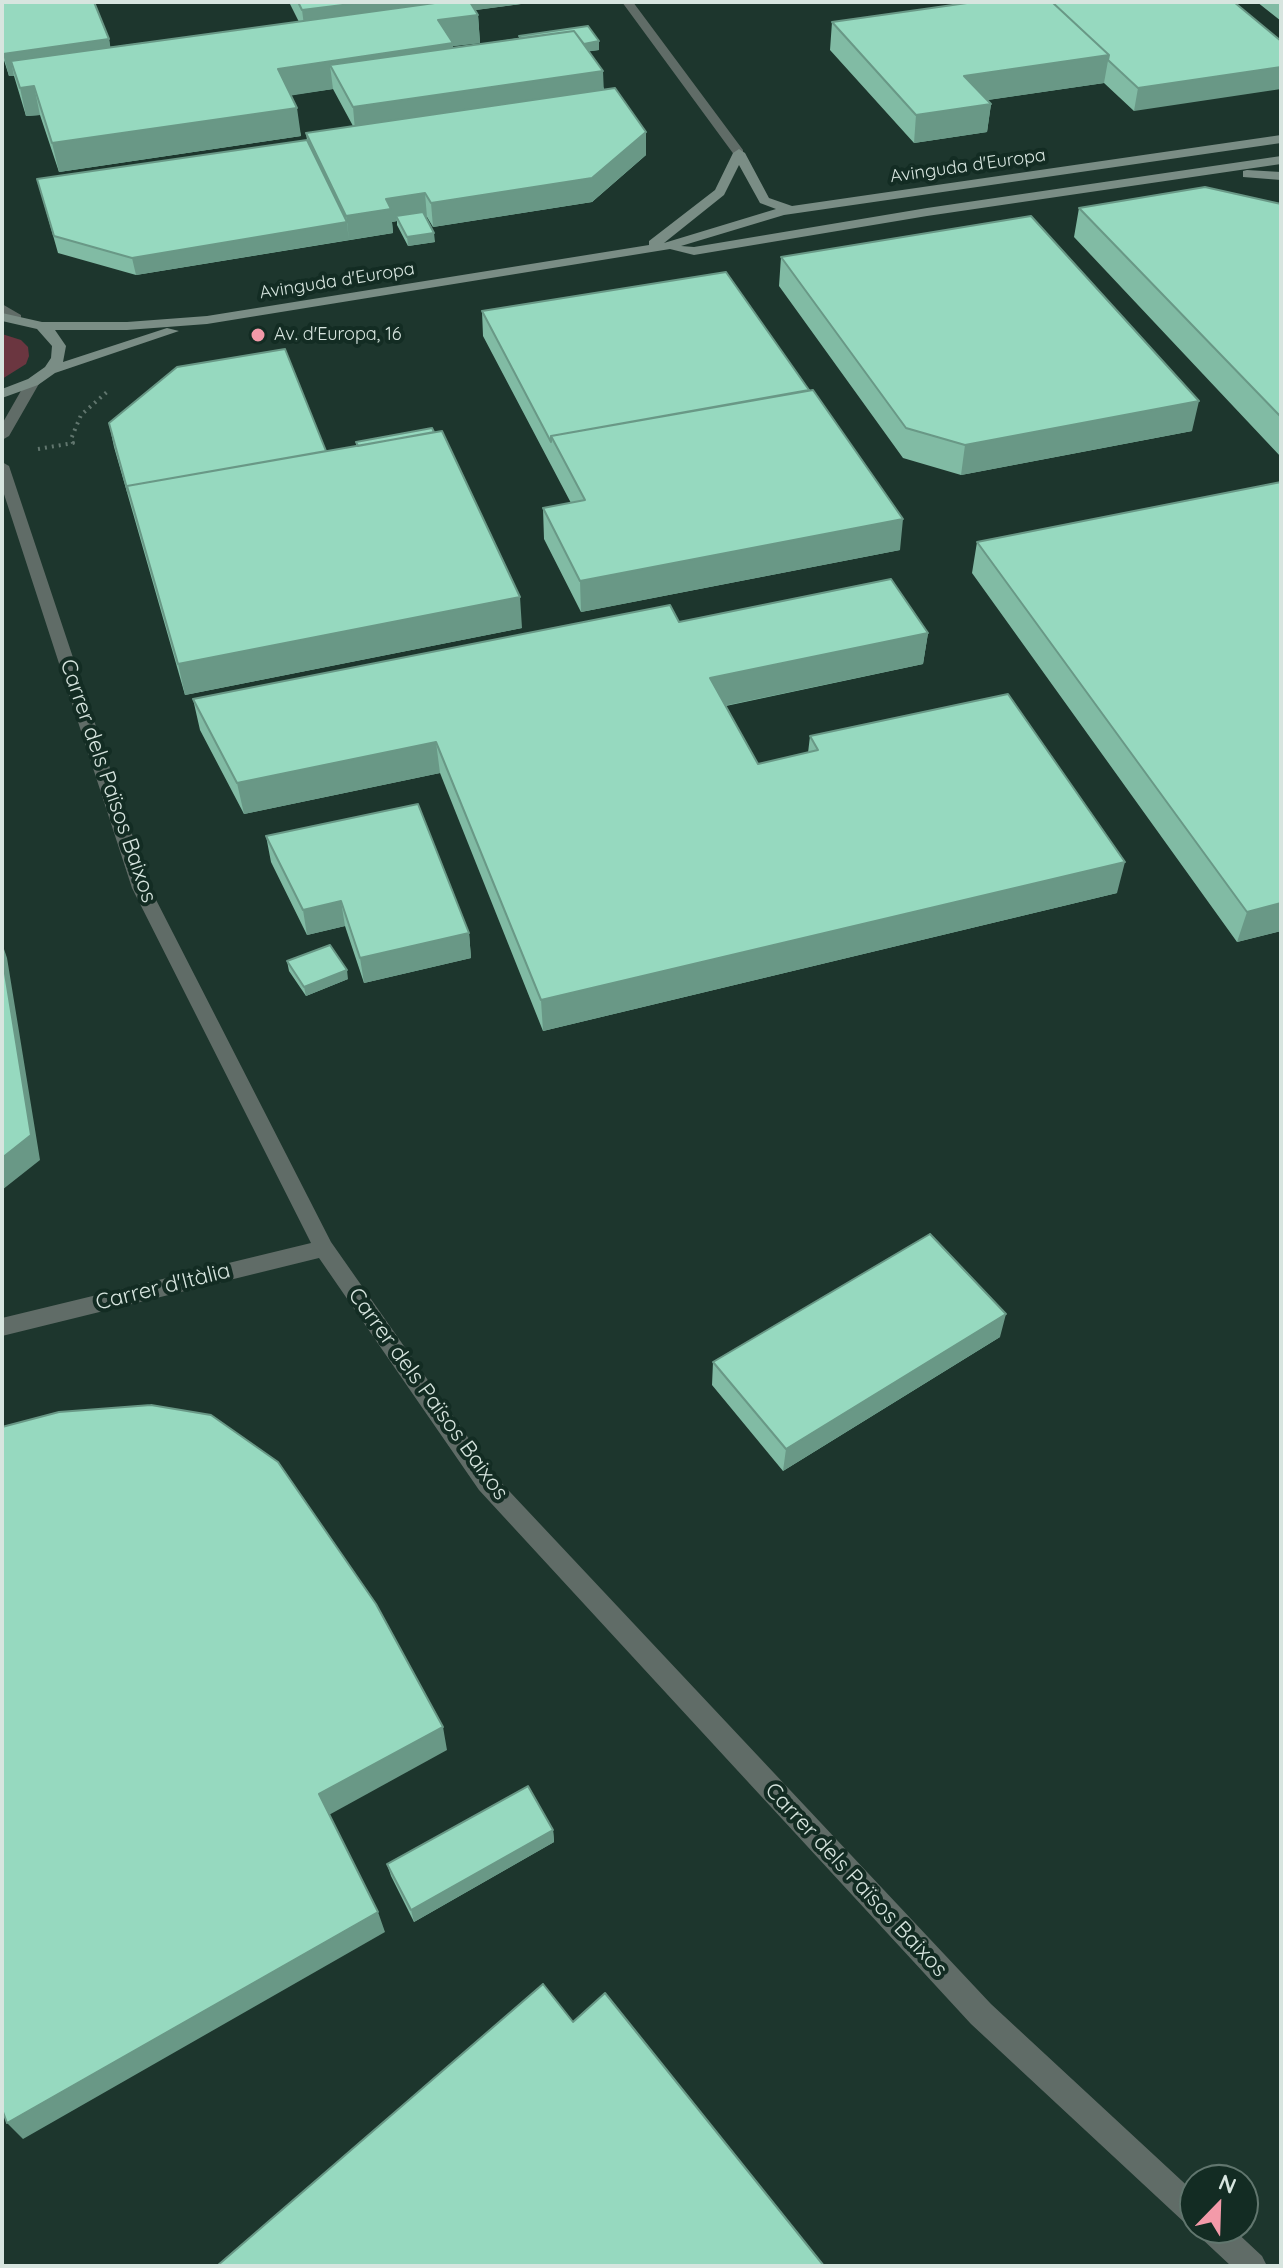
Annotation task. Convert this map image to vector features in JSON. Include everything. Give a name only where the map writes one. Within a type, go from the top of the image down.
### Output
[{"type":"street","points":[[627,2],[739,153],[764,200],[811,217],[966,196],[1020,198]]},
{"type":"street","name":"Avinguda d'Europa","points":[[9,318],[42,326],[127,326],[207,320],[663,247],[790,209],[1281,139]]},
{"type":"street","points":[[1126,161],[1173,166],[1281,149]]},
{"type":"street","points":[[645,250],[720,192],[739,153]]},
{"type":"street","name":"Avinguda d'Europa","points":[[663,247],[694,251],[1020,198],[1281,160]]},
{"type":"street","points":[[1207,171],[1281,176]]},
{"type":"street","points":[[2,308],[9,318]]},
{"type":"street","name":"Avinguda d'Europa","points":[[2,394],[33,382],[50,370],[207,320]]},
{"type":"street","points":[[42,326],[53,335],[59,346],[58,358],[50,370]]},
{"type":"street","points":[[2,436],[33,382]]},
{"type":"street","name":"Carrer dels Països Baixos","points":[[2,466],[141,888],[324,1248],[487,1483],[981,2014],[1179,2198]]},
{"type":"street","name":"Carrer d'Itàlia","points":[[2,1327],[324,1248]]},
{"type":"street","points":[[1228,2244],[1252,2266]]},
{"type":"path","points":[[31,451],[73,443],[71,439],[81,415],[118,386]]},
{"type":"shaded area","points":[[2,334],[21,340],[28,347],[29,356],[26,364],[2,379]]},
{"type":"building","points":[[2,2],[94,2],[109,39],[3,54]]},
{"type":"building","points":[[298,2],[367,2],[302,10]]},
{"type":"building","points":[[442,2],[470,2],[478,15],[438,20],[453,43],[278,69],[297,108],[52,143],[34,86],[20,88],[11,61]]},
{"type":"building","points":[[974,2],[1052,2],[1109,55],[964,76],[991,104],[916,115],[832,22]]},
{"type":"building","points":[[1052,2],[1234,2],[1281,41],[1281,67],[1138,88],[1108,60],[1109,55]]},
{"type":"building","points":[[588,26],[599,41],[584,44],[574,31],[519,36]]},
{"type":"building","points":[[574,31],[603,71],[353,107],[330,65]]},
{"type":"building","points":[[615,88],[646,132],[592,178],[431,203],[425,193],[386,199],[391,209],[346,216],[306,133]]},
{"type":"building","points":[[307,140],[347,222],[132,258],[54,236],[37,179]]},
{"type":"building","points":[[1205,187],[1281,204],[1281,417],[1079,208]]},
{"type":"building","points":[[423,212],[434,233],[407,237],[396,216]]},
{"type":"building","points":[[1031,216],[1199,401],[965,445],[906,428],[781,257]]},
{"type":"building","points":[[726,272],[809,390],[551,436],[551,442],[482,311]]},
{"type":"building","points":[[285,349],[326,451],[127,486],[128,492],[109,423],[177,367]]},
{"type":"building","points":[[813,390],[903,519],[580,581],[543,508],[585,500],[551,436]]},
{"type":"building","points":[[432,428],[434,432],[358,446],[356,442]]},
{"type":"building","points":[[442,431],[520,597],[178,664],[127,486]]},
{"type":"building","points":[[1281,482],[1281,903],[1247,912],[977,542]]},
{"type":"building","points":[[891,579],[928,633],[710,678],[758,764],[818,750],[810,736],[1008,694],[1125,862],[541,1000],[436,742],[237,783],[193,699],[670,605],[679,622]]},
{"type":"building","points":[[418,804],[469,933],[360,958],[341,901],[303,910],[266,836]]},
{"type":"building","points":[[330,945],[347,970],[304,987],[287,961]]},
{"type":"building","points":[[2,955],[31,1135],[2,1158]]},
{"type":"building","points":[[930,1234],[1006,1314],[786,1449],[713,1362]]},
{"type":"building","points":[[151,1405],[211,1415],[278,1462],[376,1604],[443,1727],[319,1794],[378,1912],[7,2123],[2,2109],[2,1427],[59,1412]]},
{"type":"building","points":[[528,1786],[553,1830],[411,1910],[387,1864]]},
{"type":"building","points":[[543,1984],[573,2022],[605,1993],[824,2266],[217,2266]]},
{"type":"place","name":"Av. d'Europa, 16","points":[[258,335]]}]
